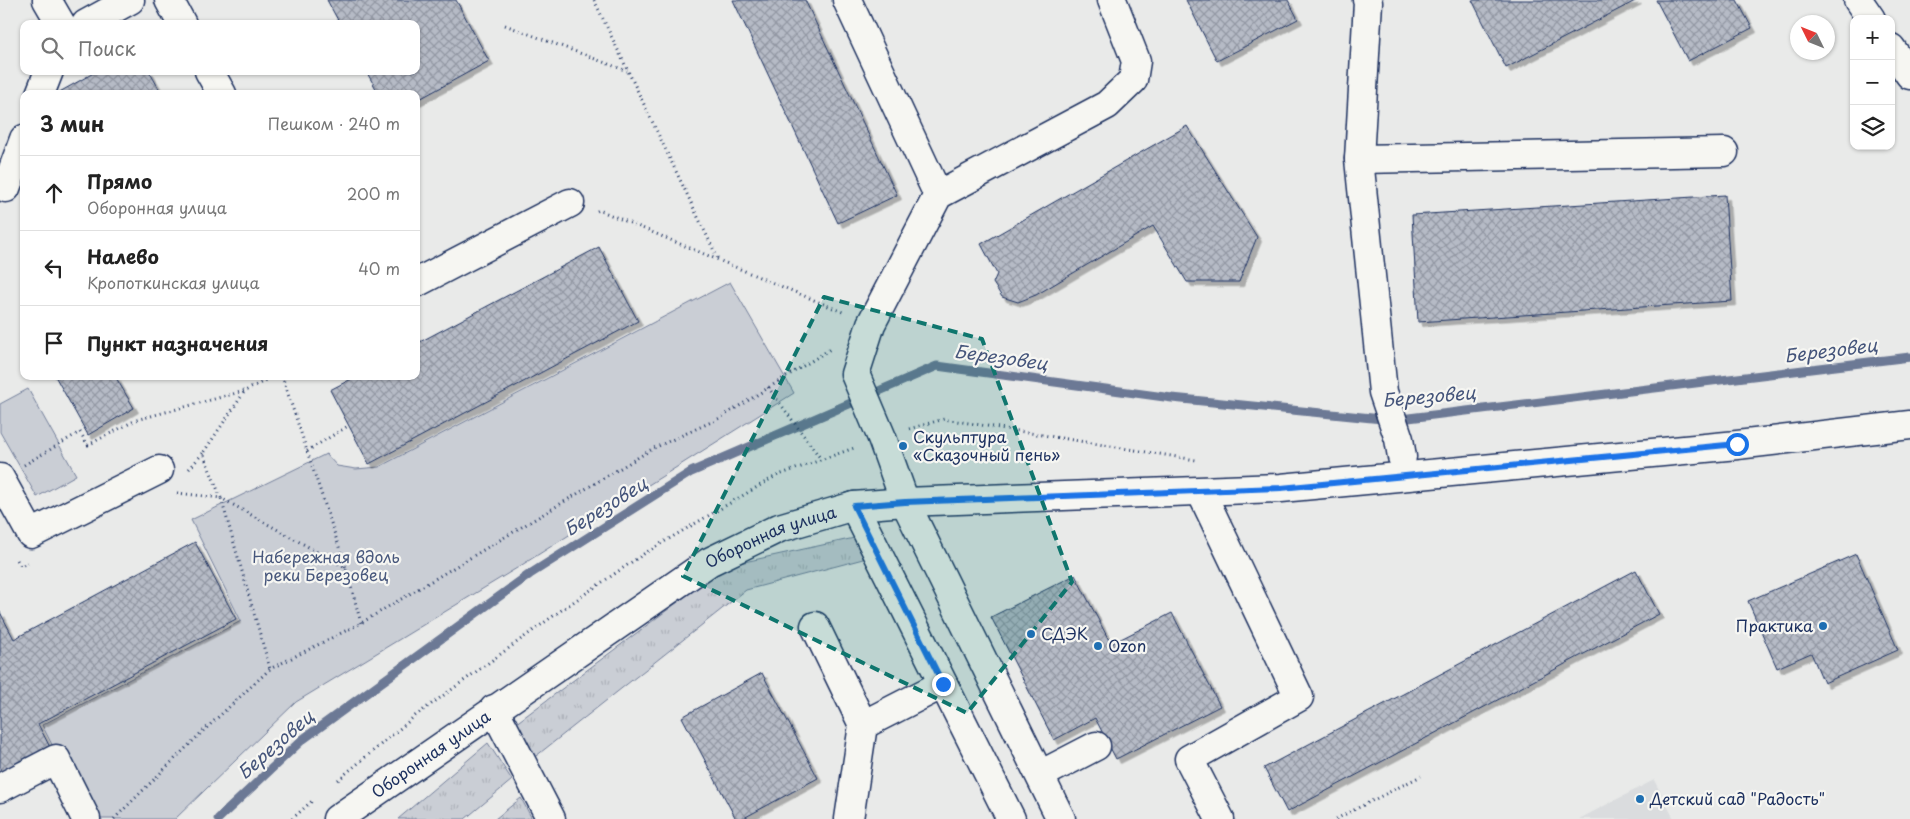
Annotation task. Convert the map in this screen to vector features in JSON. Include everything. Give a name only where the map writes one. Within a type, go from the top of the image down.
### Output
[{"type":"street","points":[[47,0],[59,20]]},
{"type":"street","points":[[93,20],[130,0]]},
{"type":"street","points":[[169,0],[180,20]]},
{"type":"street","points":[[847,0],[938,195]]},
{"type":"street","points":[[1061,819],[905,502],[882,438],[855,374],[871,324],[938,195],[1107,105],[1133,80],[1136,61],[1112,0]]},
{"type":"street","points":[[1367,0],[1359,159],[1383,392],[1399,439],[1402,457]]},
{"type":"street","points":[[1858,0],[1868,15]]},
{"type":"street","points":[[1895,54],[1910,75]]},
{"type":"street","points":[[42,90],[47,75]]},
{"type":"street","points":[[211,75],[220,90]]},
{"type":"street","points":[[6,188],[20,150]]},
{"type":"street","points":[[1359,159],[1724,152]]},
{"type":"street","points":[[420,281],[580,209]]},
{"type":"street","name":"Оборонная улица","points":[[337,819],[709,562],[779,528],[854,506],[905,502],[1291,488],[1727,446],[1910,425]]},
{"type":"street","points":[[0,478],[31,534],[164,481]]},
{"type":"street","points":[[1201,492],[1299,697],[1189,758],[1220,819]]},
{"type":"street","points":[[854,506],[1011,819]]},
{"type":"street","points":[[815,626],[863,725],[849,819]]},
{"type":"street","points":[[863,725],[943,684]]},
{"type":"street","points":[[494,709],[551,819]]},
{"type":"street","points":[[1040,776],[1096,746]]},
{"type":"street","points":[[0,788],[56,760],[86,819]]},
{"type":"path","points":[[594,0],[718,260]]},
{"type":"path","points":[[505,25],[628,71]]},
{"type":"path","points":[[580,209],[600,210],[871,324]]},
{"type":"path","points":[[114,819],[200,734],[270,669],[361,623],[654,448],[720,418],[871,324]]},
{"type":"path","points":[[0,478],[80,432],[88,445],[136,420],[245,391],[266,380]]},
{"type":"path","points":[[283,380],[346,568],[361,623]]},
{"type":"path","points":[[768,387],[821,459]]},
{"type":"path","points":[[245,391],[203,453],[221,498],[270,669]]},
{"type":"path","points":[[307,451],[348,426]]},
{"type":"path","points":[[164,481],[221,498],[346,568]]},
{"type":"path","points":[[16,559],[20,566],[29,562]]},
{"type":"path","points":[[1336,819],[1421,776]]},
{"type":"highlighted area","points":[[824,297],[982,339],[1072,582],[967,713],[683,576]]},
{"type":"shaded area","name":"Детский сад \"Радость\"","points":[[1654,780],[1674,819],[1579,819]]},
{"type":"green space","name":"Набережная вдоль реки Березовец","points":[[730,282],[794,393],[517,568],[296,702],[175,819],[90,819],[42,725],[241,621],[191,520],[326,454],[337,466],[356,469],[379,467]]},
{"type":"green space","points":[[28,389],[76,475],[37,497],[0,432],[0,404]]},
{"type":"green space","points":[[859,537],[863,559],[746,590],[531,760],[515,724],[726,566]]},
{"type":"green space","points":[[488,743],[512,780],[465,819],[398,819]]},
{"type":"green space","points":[[521,798],[532,819],[495,819]]},
{"type":"building","points":[[327,0],[456,0],[489,61],[420,99],[420,90],[377,90],[368,75],[420,75],[420,20],[338,20]]},
{"type":"building","points":[[733,0],[805,0],[897,195],[838,223]]},
{"type":"building","points":[[1186,0],[1288,0],[1298,19],[1217,61]]},
{"type":"building","points":[[1472,0],[1637,0],[1506,68]]},
{"type":"building","points":[[1656,0],[1737,0],[1752,28],[1688,61]]},
{"type":"building","points":[[90,75],[151,75],[160,90],[63,90]]},
{"type":"building","points":[[1187,126],[1257,237],[1239,282],[1187,282],[1153,226],[1036,295],[1018,302],[1002,297],[993,283],[997,274],[981,244]]},
{"type":"building","points":[[1725,195],[1732,301],[1418,322],[1412,215]]},
{"type":"building","points":[[599,247],[638,321],[369,464],[330,390],[349,380],[420,380],[420,342]]},
{"type":"building","points":[[57,380],[117,380],[134,408],[88,435]]},
{"type":"building","points":[[195,542],[236,619],[38,724],[53,753],[0,781],[0,612],[14,639]]},
{"type":"building","name":"Практика","points":[[1856,554],[1898,650],[1824,683],[1811,653],[1777,668],[1748,601]]},
{"type":"building","points":[[1636,570],[1659,614],[1287,812],[1264,768]]},
{"type":"building","points":[[1075,575],[1111,644],[1172,613],[1220,706],[1116,759],[1095,718],[1054,740],[991,617]]},
{"type":"building","points":[[762,673],[818,778],[742,819],[736,819],[682,717]]},
{"type":"waterway","name":"Березовец","points":[[218,819],[302,740],[530,574],[691,472],[937,366],[1172,398],[1392,420],[1910,357]]},
{"type":"place","name":"Скульптура «Сказочный пень»","points":[[903,446]]},
{"type":"place","name":"Практика","points":[[1823,626]]},
{"type":"place","name":"СДЭК","points":[[1031,634]]},
{"type":"place","name":"Ozon","points":[[1098,646]]},
{"type":"place","name":"Детский сад \"Радость\"","points":[[1640,799]]},
{"type":"route","points":[[943,684],[854,506],[905,502],[1281,488],[1737,444]]}]
